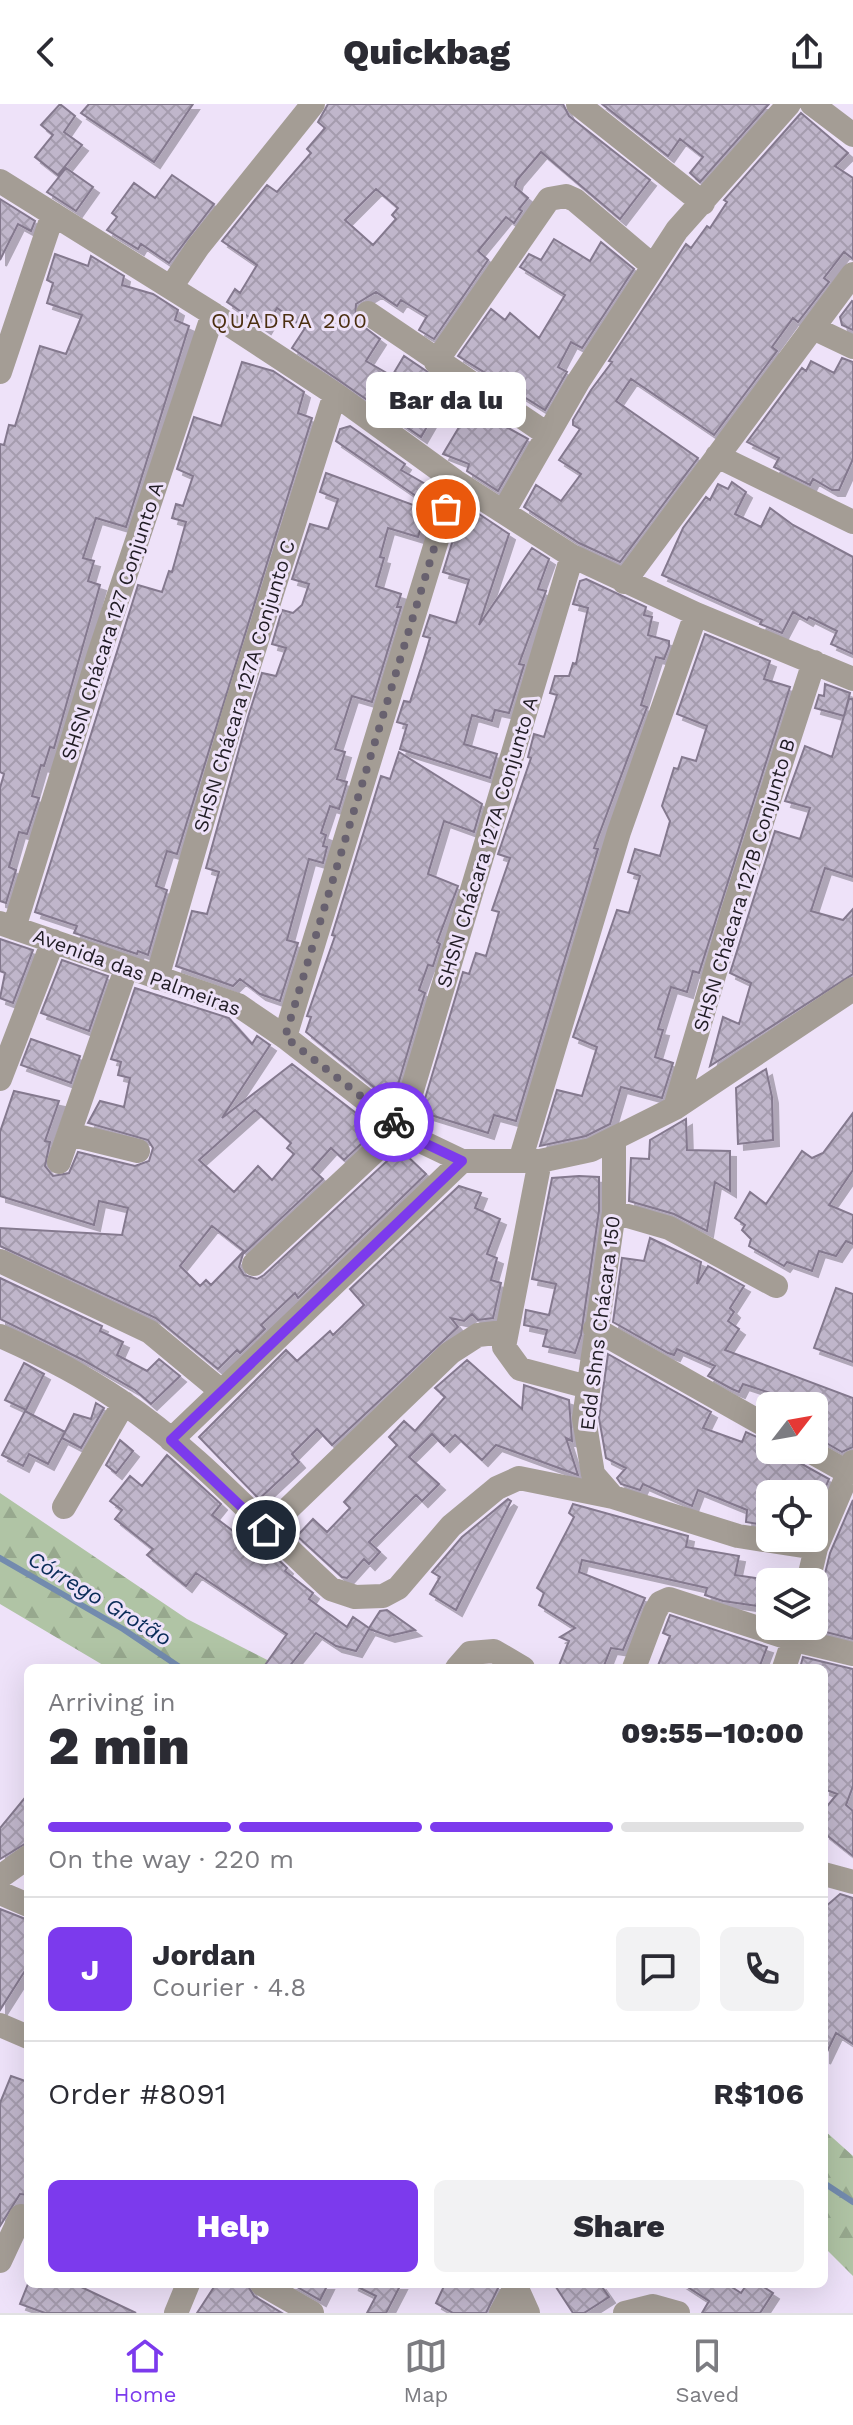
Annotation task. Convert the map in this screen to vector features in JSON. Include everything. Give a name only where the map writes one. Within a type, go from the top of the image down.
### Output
[{"type":"street","points":[[171,287],[198,247],[313,104]]},
{"type":"street","points":[[578,104],[703,203]]},
{"type":"street","points":[[504,511],[547,434],[677,230],[789,104]]},
{"type":"street","points":[[812,104],[853,135]]},
{"type":"street","points":[[0,181],[213,314],[335,394],[455,481],[572,556],[696,614],[853,679]]},
{"type":"street","points":[[436,362],[549,199],[566,196],[575,200],[653,266]]},
{"type":"street","points":[[0,372],[53,214]]},
{"type":"street","points":[[624,582],[853,274]]},
{"type":"street","points":[[368,313],[436,362],[547,434]]},
{"type":"street","name":"SHSN Chácara 127 Conjunto A","points":[[7,926],[213,314]]},
{"type":"street","points":[[813,328],[853,347]]},
{"type":"street","name":"SHSN Chácara 127A Conjunto C","points":[[157,978],[234,713],[335,394]]},
{"type":"street","points":[[717,456],[853,522]]},
{"type":"street","points":[[285,1037],[455,481]]},
{"type":"street","name":"SHSN Chácara 127A Conjunto A","points":[[401,1127],[572,556]]},
{"type":"street","points":[[588,1387],[520,1369],[507,1355],[504,1332],[530,1161],[619,832],[696,614]]},
{"type":"street","name":"SHSN Chácara 127B Conjunto B","points":[[675,1108],[733,911],[814,662]]},
{"type":"street","name":"Avenida das Palmeiras","points":[[7,926],[238,1005],[285,1037],[416,1139],[462,1161],[530,1161],[591,1150],[614,1140],[675,1108],[853,989]]},
{"type":"street","points":[[0,1079],[53,941]]},
{"type":"street","points":[[59,1162],[126,969]]},
{"type":"street","points":[[254,1264],[401,1127]]},
{"type":"street","points":[[69,1134],[138,1151]]},
{"type":"street","name":"Edd Shns Chácara 150","points":[[613,1497],[593,1474],[585,1438],[595,1329],[614,1212],[614,1140]]},
{"type":"street","points":[[171,1440],[462,1161]]},
{"type":"street","points":[[614,1212],[669,1228],[776,1286]]},
{"type":"street","points":[[0,1261],[150,1332],[220,1390]]},
{"type":"street","points":[[595,1329],[756,1420]]},
{"type":"street","points":[[266,1530],[450,1353],[478,1335],[504,1332]]},
{"type":"street","points":[[0,1336],[38,1353],[124,1403],[171,1440],[331,1589],[355,1597],[383,1596],[398,1588],[451,1526],[497,1488],[519,1478],[613,1497],[756,1539]]},
{"type":"street","points":[[64,1507],[124,1403]]},
{"type":"street","points":[[828,1458],[851,1468],[828,1521]]},
{"type":"street","points":[[636,1664],[655,1612],[660,1603],[669,1599],[756,1622]]},
{"type":"street","points":[[785,1664],[794,1640]]},
{"type":"street","points":[[815,1640],[853,1654]]},
{"type":"street","points":[[460,1664],[470,1653],[494,1651],[516,1664]]},
{"type":"street","points":[[0,1877],[24,1860]]},
{"type":"street","points":[[828,1875],[853,1882]]},
{"type":"street","points":[[0,1893],[24,1903]]},
{"type":"street","points":[[0,2025],[24,2035]]},
{"type":"street","points":[[0,2261],[16,2216]]},
{"type":"street","points":[[176,2313],[186,2288]]},
{"type":"street","points":[[269,2288],[312,2313]]},
{"type":"street","points":[[501,2313],[514,2288]]},
{"type":"street","points":[[517,2288],[528,2313]]},
{"type":"street","points":[[625,2313],[653,2306],[678,2313]]},
{"type":"green space","points":[[0,1493],[187,1619],[275,1664],[101,1664],[0,1604]]},
{"type":"green space","points":[[828,2134],[853,2156],[853,2276],[828,2251]]},
{"type":"building","points":[[60,104],[75,116],[64,132],[82,145],[58,175],[35,157],[53,135],[41,125]]},
{"type":"building","points":[[89,104],[193,104],[154,162],[81,113]]},
{"type":"building","points":[[328,104],[563,104],[569,116],[650,180],[620,219],[541,152],[517,180],[515,187],[528,198],[519,209],[522,211],[514,223],[506,217],[478,251],[488,260],[434,339],[419,330],[427,316],[401,300],[397,306],[376,292],[356,304],[355,320],[380,339],[366,361],[392,376],[404,356],[450,387],[421,437],[292,348],[305,328],[277,308],[265,328],[227,302],[235,289],[240,293],[257,265],[222,241],[267,185],[277,192],[311,153],[307,149],[325,128],[318,122]],"holes":[[[376,189],[398,208],[392,215],[396,219],[373,245],[345,220]]]},
{"type":"building","points":[[602,104],[769,104],[700,182],[690,173],[703,157],[680,139],[668,156]]},
{"type":"building","points":[[801,113],[848,153],[835,166],[853,178],[853,259],[844,252],[824,278],[829,282],[798,322],[793,318],[772,347],[777,351],[714,435],[631,379],[616,401],[698,458],[620,562],[579,543],[524,507],[536,485],[561,501],[581,474],[559,460],[580,429],[573,425],[573,420],[591,390],[686,244],[691,248],[707,226],[710,228],[727,202],[724,200]]},
{"type":"building","points":[[66,168],[93,187],[76,211],[47,192]]},
{"type":"building","points":[[172,175],[214,204],[169,263],[141,244],[138,249],[107,230],[117,217],[112,213],[134,183],[155,198]]},
{"type":"building","points":[[0,199],[35,221],[31,231],[18,224],[0,260]]},
{"type":"building","points":[[554,239],[590,261],[601,242],[634,269],[582,348],[571,342],[558,367],[567,372],[545,410],[458,356],[491,309],[505,320],[510,313],[539,338],[565,295],[520,267],[529,254],[541,260]]},
{"type":"building","points":[[55,254],[88,266],[91,256],[124,276],[122,285],[153,294],[178,310],[175,320],[189,326],[126,527],[96,518],[83,558],[94,561],[88,581],[100,585],[54,748],[50,747],[44,766],[41,765],[32,796],[39,798],[27,834],[19,832],[9,867],[16,870],[6,903],[0,901],[0,788],[4,774],[0,772],[0,444],[4,445],[9,425],[15,426],[40,346],[66,354],[82,315],[47,303],[53,283],[47,280]]},
{"type":"building","points":[[852,301],[853,330],[842,325],[840,317]]},
{"type":"building","points":[[842,358],[853,362],[853,459],[839,490],[832,490],[813,479],[810,485],[774,467],[779,458],[747,442],[802,368],[806,371],[811,361],[834,373]]},
{"type":"building","points":[[242,362],[273,371],[304,392],[298,413],[312,418],[177,854],[167,851],[156,886],[167,890],[148,955],[138,951],[137,954],[74,933],[77,926],[35,912],[138,585],[162,592],[169,571],[172,572],[186,522],[172,518],[176,504],[183,506],[193,476],[177,469],[194,417],[221,426]]},
{"type":"building","points":[[474,402],[485,410],[483,414],[528,439],[498,491],[467,471],[469,464],[443,454]]},
{"type":"building","points":[[350,426],[405,464],[401,470],[434,489],[429,505],[336,441],[340,429]]},
{"type":"building","points":[[326,473],[427,510],[418,537],[388,528],[376,586],[401,594],[397,607],[401,607],[372,702],[352,696],[335,749],[345,752],[337,779],[347,782],[339,809],[330,806],[321,833],[326,835],[323,846],[327,847],[323,863],[309,859],[287,940],[298,943],[280,1001],[260,994],[240,979],[233,986],[176,966],[192,911],[207,914],[219,872],[206,868],[248,717],[262,673],[276,676],[286,648],[272,644],[282,610],[293,613],[302,605],[309,584],[292,579],[310,524],[328,529],[338,499],[320,492]]},
{"type":"building","points":[[732,482],[746,492],[735,514],[761,527],[770,508],[793,525],[853,557],[853,654],[831,644],[837,631],[809,617],[807,620],[793,612],[782,633],[760,624],[762,620],[662,575],[683,528],[706,497],[710,500],[718,484],[728,489]]},
{"type":"building","points":[[464,504],[509,534],[479,625],[532,548],[549,559],[538,589],[546,591],[519,664],[524,665],[509,713],[495,710],[492,721],[472,715],[464,744],[497,754],[490,778],[400,749],[407,725],[397,722],[404,701],[410,702],[424,658],[430,638],[423,636],[430,615],[456,623],[469,580],[443,572]]},
{"type":"building","points":[[586,579],[646,607],[644,615],[652,617],[648,635],[669,641],[669,646],[664,659],[656,657],[641,705],[647,707],[594,848],[598,849],[516,1121],[494,1115],[488,1133],[421,1112],[463,972],[469,974],[476,953],[486,956],[499,912],[492,910],[510,858],[498,854],[531,758],[528,757],[534,734],[544,737],[557,695],[550,693],[555,676],[569,676],[573,663],[576,664],[588,608],[573,604],[580,581]]},
{"type":"building","points":[[705,634],[770,661],[764,679],[790,687],[699,973],[693,971],[687,992],[671,987],[658,1029],[663,1030],[655,1057],[673,1063],[662,1098],[621,1087],[610,1124],[586,1136],[540,1146],[557,1090],[582,1096],[597,1047],[573,1037],[617,910],[629,913],[640,876],[628,872],[635,849],[660,856],[670,821],[662,806],[674,768],[678,769],[682,757],[696,761],[707,726],[677,714]]},
{"type":"building","points":[[825,684],[850,693],[844,716],[815,708],[819,695],[824,696]]},
{"type":"building","points":[[849,699],[853,699],[853,877],[825,868],[811,911],[843,920],[853,909],[853,974],[710,1066],[723,1017],[739,1024],[751,983],[730,973],[775,831],[800,839],[810,808],[785,801],[805,746],[832,757]]},
{"type":"building","points":[[399,752],[482,804],[474,832],[444,821],[428,874],[458,886],[437,942],[440,944],[433,966],[428,965],[419,990],[425,993],[395,1095],[375,1088],[306,1032],[311,1017],[307,1016],[335,936],[332,935],[381,776],[390,779]]},
{"type":"building","points":[[0,939],[33,950],[13,1003],[0,998],[5,973],[0,971]]},
{"type":"building","points":[[62,960],[108,976],[89,1031],[41,1013]]},
{"type":"building","points":[[135,988],[229,1018],[252,1044],[257,1036],[270,1045],[222,1118],[292,1064],[377,1129],[344,1160],[331,1148],[312,1169],[323,1179],[243,1254],[239,1267],[244,1275],[257,1279],[264,1275],[400,1149],[426,1174],[298,1298],[295,1293],[261,1325],[265,1329],[240,1353],[237,1350],[218,1369],[156,1318],[0,1246],[0,1228],[122,1235],[128,1208],[99,1201],[94,1225],[0,1196],[0,1132],[14,1091],[59,1101],[45,1141],[50,1142],[45,1166],[53,1176],[69,1173],[78,1152],[135,1166],[149,1161],[153,1148],[148,1140],[88,1123],[100,1101],[124,1107],[130,1078],[118,1075],[121,1062],[111,1059]],"holes":[[[255,1110],[291,1143],[287,1148],[294,1154],[272,1180],[258,1166],[234,1192],[199,1160]],[[212,1226],[244,1251],[211,1285],[206,1280],[200,1286],[180,1266]]]},
{"type":"building","points":[[31,1039],[80,1056],[71,1083],[21,1065]]},
{"type":"building","points":[[766,1069],[772,1097],[773,1140],[738,1144],[736,1088]]},
{"type":"building","points":[[853,1113],[853,1170],[829,1205],[853,1215],[853,1244],[846,1241],[836,1256],[819,1251],[812,1271],[787,1262],[784,1266],[749,1246],[751,1239],[742,1230],[745,1225],[735,1218],[750,1192],[766,1204],[802,1151],[812,1158],[823,1153]]},
{"type":"building","points":[[686,1119],[687,1150],[730,1151],[730,1191],[715,1182],[707,1231],[674,1214],[629,1201],[631,1158],[649,1159],[650,1140]]},
{"type":"building","points":[[599,1177],[599,1211],[581,1335],[575,1353],[543,1346],[547,1330],[524,1325],[526,1310],[549,1315],[556,1284],[532,1279],[552,1178]]},
{"type":"building","points":[[459,1186],[481,1193],[475,1208],[500,1219],[487,1254],[497,1258],[491,1280],[501,1283],[493,1318],[478,1320],[472,1314],[464,1321],[451,1318],[458,1327],[332,1445],[317,1429],[292,1454],[299,1462],[259,1499],[199,1437],[286,1350],[297,1361],[330,1331],[333,1335],[364,1305],[350,1289]]},
{"type":"building","points":[[650,1238],[701,1262],[697,1284],[708,1266],[744,1286],[730,1308],[734,1312],[728,1321],[739,1329],[725,1350],[853,1398],[853,1447],[842,1452],[828,1444],[828,1392],[767,1392],[743,1384],[739,1392],[708,1376],[715,1366],[677,1349],[674,1355],[668,1353],[613,1322],[622,1258],[644,1261]]},
{"type":"building","points":[[0,1278],[102,1326],[100,1331],[123,1342],[117,1355],[147,1371],[159,1359],[180,1376],[151,1404],[135,1390],[83,1360],[0,1319]]},
{"type":"building","points":[[836,1288],[853,1294],[853,1362],[814,1348]]},
{"type":"building","points":[[608,1354],[711,1412],[703,1428],[742,1442],[746,1432],[756,1437],[756,1464],[802,1464],[829,1479],[756,1480],[756,1524],[746,1522],[747,1510],[698,1490],[692,1506],[643,1484],[640,1490],[621,1484],[617,1478],[626,1468],[606,1458],[599,1418]]},
{"type":"building","points":[[467,1360],[522,1409],[524,1385],[569,1400],[572,1441],[566,1438],[578,1475],[496,1445],[482,1460],[455,1435],[444,1446],[432,1434],[409,1457],[439,1484],[422,1501],[416,1495],[369,1542],[380,1552],[369,1564],[364,1559],[347,1578],[342,1577],[297,1536],[313,1519],[327,1532],[350,1508],[344,1502],[397,1445],[389,1437],[404,1421],[415,1431],[445,1397],[435,1388]]},
{"type":"building","points":[[24,1363],[44,1374],[26,1410],[5,1400]]},
{"type":"building","points":[[96,1403],[104,1408],[81,1448],[62,1438],[74,1414],[91,1419]]},
{"type":"building","points":[[25,1411],[65,1432],[48,1464],[29,1454],[23,1466],[2,1455]]},
{"type":"building","points":[[120,1440],[133,1451],[116,1473],[106,1465]]},
{"type":"building","points":[[167,1455],[221,1504],[212,1515],[267,1557],[271,1553],[287,1568],[285,1571],[313,1593],[309,1599],[347,1627],[353,1617],[369,1628],[380,1611],[387,1610],[415,1630],[389,1636],[369,1629],[356,1651],[336,1646],[316,1633],[291,1664],[266,1664],[287,1634],[196,1573],[186,1586],[147,1555],[153,1549],[115,1519],[122,1510],[110,1501],[130,1476],[142,1486]]},
{"type":"building","points":[[508,1499],[511,1501],[456,1610],[430,1594],[440,1577],[432,1572],[462,1537]]},
{"type":"building","points":[[853,1500],[853,1639],[828,1633],[826,1568]]},
{"type":"building","points":[[573,1504],[688,1536],[686,1547],[739,1556],[735,1575],[756,1578],[756,1606],[705,1595],[707,1588],[582,1560],[579,1572],[645,1598],[623,1650],[611,1648],[605,1664],[560,1664],[569,1641],[560,1637],[575,1628],[539,1605],[544,1593],[537,1588],[574,1517],[569,1513]]},
{"type":"building","points":[[670,1615],[767,1647],[761,1664],[659,1664],[670,1636],[663,1633]]},
{"type":"building","points":[[803,1657],[853,1669],[853,1786],[846,1805],[853,1811],[853,1856],[828,1836],[828,1805],[837,1794],[828,1791],[828,1664],[801,1664]]},
{"type":"building","points":[[24,1799],[24,1844],[0,1859],[0,1828]]},
{"type":"building","points":[[840,1894],[853,1898],[853,2044],[836,2033],[828,2050],[828,1904]]},
{"type":"building","points":[[0,1909],[24,1918],[24,1972],[0,2010]]},
{"type":"building","points":[[11,2076],[24,2081],[24,2194],[20,2194],[0,2226],[0,2103]]},
{"type":"building","points":[[26,2288],[83,2288],[136,2313],[45,2313],[20,2304]]},
{"type":"building","points":[[213,2288],[249,2288],[254,2296],[282,2313],[197,2313]]},
{"type":"building","points":[[299,2288],[326,2288],[320,2300]]},
{"type":"building","points":[[360,2288],[399,2288],[386,2313],[367,2313],[376,2296]]},
{"type":"building","points":[[443,2288],[498,2288],[486,2313],[453,2313],[436,2303]]},
{"type":"building","points":[[557,2288],[603,2288],[609,2297],[584,2313],[573,2313]]},
{"type":"building","points":[[689,2288],[733,2288],[741,2293],[744,2288],[765,2288],[773,2293],[760,2313],[702,2313],[709,2301]]},
{"type":"waterway","name":"Córrego Grotão","points":[[0,1558],[123,1629],[175,1664]]},
{"type":"waterway","name":"Córrego Grotão","points":[[828,2186],[853,2202]]},
{"type":"way so far","points":[[394,1122],[285,1037],[446,509]]},
{"type":"place","name":"Bar da lu","points":[[446,509]]},
{"type":"district","name":"QUADRA 200","points":[[290,320]]},
{"type":"route","points":[[266,1530],[171,1440],[462,1161],[416,1139],[394,1122]]}]
